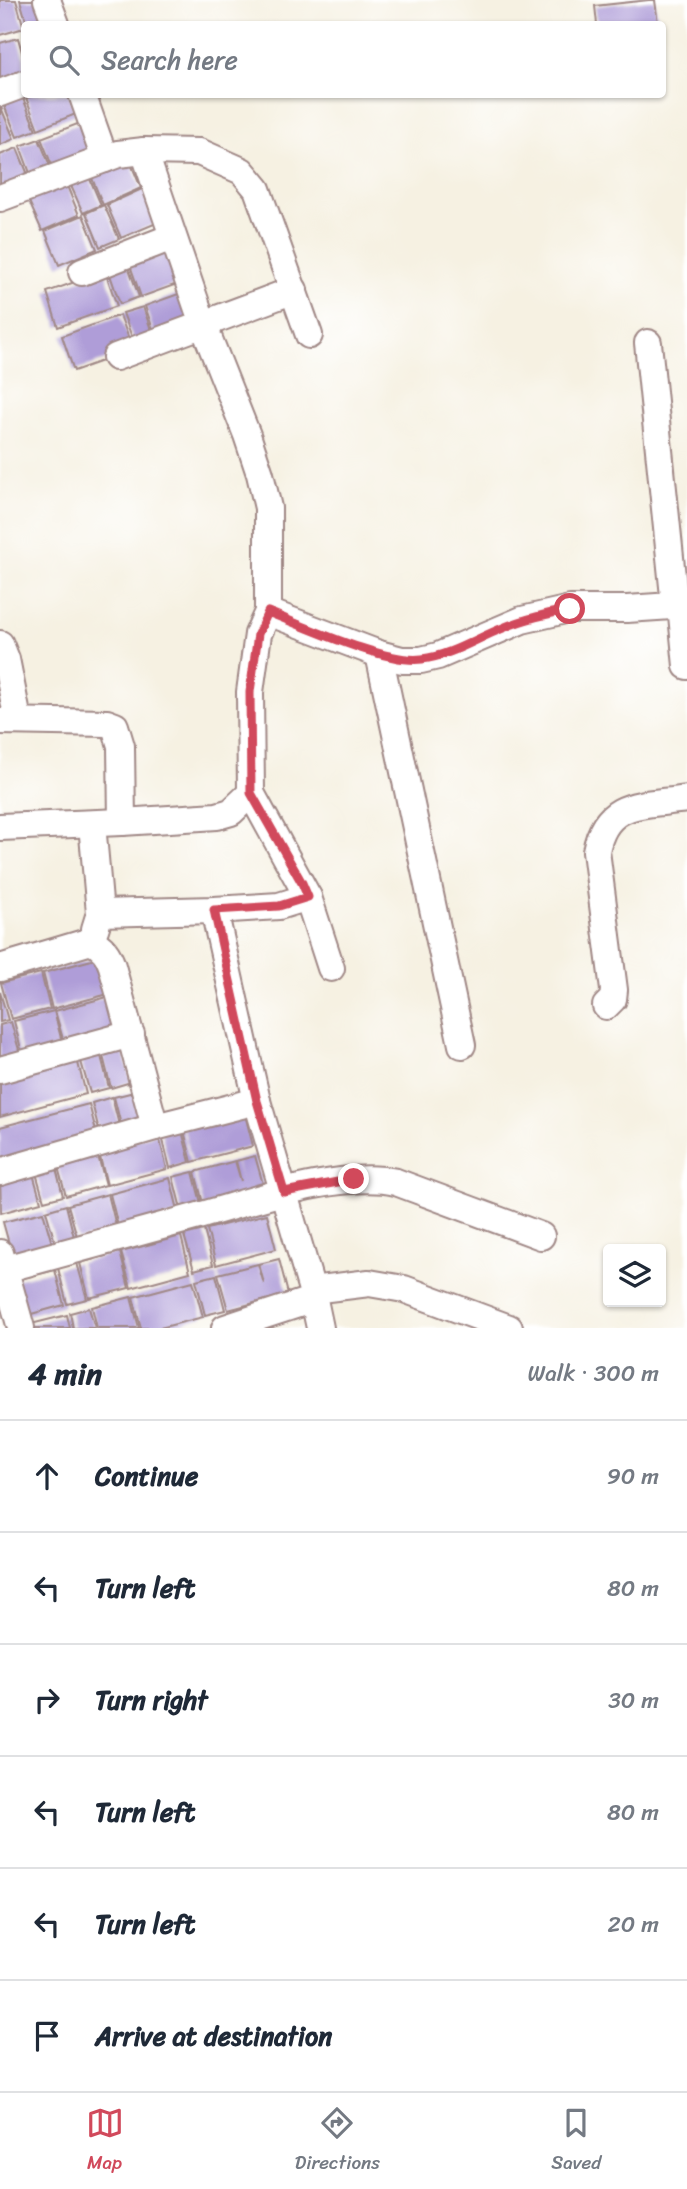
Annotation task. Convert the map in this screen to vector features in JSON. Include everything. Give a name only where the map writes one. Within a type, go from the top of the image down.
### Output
[{"type":"street","points":[[47,0],[55,21]]},
{"type":"street","points":[[0,93],[21,85]]},
{"type":"street","points":[[83,98],[105,159]]},
{"type":"street","points":[[144,151],[172,237],[247,435],[268,508],[268,612],[258,634],[250,692],[251,793],[302,883],[331,968]]},
{"type":"street","points":[[0,198],[126,152],[199,152],[242,172],[257,189],[309,335]]},
{"type":"street","points":[[82,272],[172,237]]},
{"type":"street","points":[[116,356],[294,290]]},
{"type":"street","points":[[648,343],[687,666]]},
{"type":"street","points":[[268,612],[379,654],[402,660],[421,660],[438,656],[523,620],[570,609],[681,605]]},
{"type":"street","points":[[0,644],[6,659],[9,721],[107,723],[115,726],[121,746],[122,822]]},
{"type":"street","points":[[379,654],[462,1045]]},
{"type":"street","points":[[0,827],[216,816],[230,812],[251,793]]},
{"type":"street","points":[[606,1006],[613,999],[614,990],[596,851],[600,832],[608,820],[619,811],[687,799]]},
{"type":"street","points":[[92,824],[100,913],[92,941]]},
{"type":"street","points":[[100,913],[279,906],[308,897]]},
{"type":"street","points":[[214,910],[257,1101],[320,1328]]},
{"type":"street","points":[[0,968],[92,941],[101,946],[109,956],[155,1127]]},
{"type":"street","points":[[0,1070],[131,1034]]},
{"type":"street","points":[[0,1172],[155,1127],[257,1101]]},
{"type":"street","points":[[21,1328],[2,1261],[284,1192],[354,1179],[379,1178],[417,1188],[541,1236]]},
{"type":"street","points":[[225,1328],[313,1295],[369,1283],[404,1289],[509,1328]]},
{"type":"building","points":[[0,0],[16,0],[22,21],[21,29],[0,35]]},
{"type":"building","points":[[20,0],[41,0],[47,20],[26,21]]},
{"type":"building","points":[[655,0],[658,21],[597,21],[595,6]]},
{"type":"building","points":[[18,38],[21,48],[21,75],[0,82],[0,43]]},
{"type":"building","points":[[21,96],[36,130],[17,137],[3,103]]},
{"type":"building","points":[[26,98],[70,98],[76,114],[38,129]]},
{"type":"building","points":[[0,105],[14,139],[0,145]]},
{"type":"building","points":[[80,123],[93,158],[55,173],[41,138]]},
{"type":"building","points":[[39,139],[53,173],[33,181],[20,146]]},
{"type":"building","points":[[17,148],[31,182],[0,194],[0,155]]},
{"type":"building","points":[[127,154],[141,188],[103,205],[89,171]]},
{"type":"building","points":[[87,172],[101,205],[83,213],[68,179]]},
{"type":"building","points":[[65,181],[79,215],[42,231],[27,197]]},
{"type":"building","points":[[144,188],[159,222],[121,238],[107,205]]},
{"type":"building","points":[[104,205],[119,239],[100,247],[86,213]]},
{"type":"building","points":[[83,215],[97,249],[59,265],[45,231]]},
{"type":"building","points":[[168,248],[180,283],[141,297],[129,262]]},
{"type":"building","points":[[127,263],[139,297],[120,304],[108,269]]},
{"type":"building","points":[[105,271],[117,306],[58,327],[47,292]]},
{"type":"building","points":[[184,292],[196,327],[157,341],[145,306]]},
{"type":"building","points":[[143,307],[155,341],[136,348],[123,313]]},
{"type":"building","points":[[120,315],[133,350],[74,371],[62,336]]},
{"type":"building","points":[[103,957],[112,993],[52,1009],[43,973]]},
{"type":"building","points":[[41,973],[50,1009],[11,1019],[1,983]]},
{"type":"building","points":[[0,992],[8,1020],[0,1022]]},
{"type":"building","points":[[115,995],[125,1031],[65,1046],[55,1011]]},
{"type":"building","points":[[54,1011],[63,1046],[23,1057],[14,1021]]},
{"type":"building","points":[[11,1022],[21,1057],[0,1058],[0,1025]]},
{"type":"building","points":[[122,1047],[131,1082],[111,1088],[102,1052]]},
{"type":"building","points":[[100,1052],[109,1088],[90,1093],[80,1058]]},
{"type":"building","points":[[77,1059],[86,1094],[0,1117],[0,1079]]},
{"type":"building","points":[[134,1092],[143,1127],[123,1133],[114,1097]]},
{"type":"building","points":[[112,1097],[121,1133],[101,1138],[92,1103]]},
{"type":"building","points":[[89,1104],[98,1139],[0,1165],[0,1127]]},
{"type":"building","points":[[244,1111],[253,1146],[192,1162],[183,1127]]},
{"type":"building","points":[[181,1127],[190,1162],[170,1168],[161,1132]]},
{"type":"building","points":[[158,1133],[167,1169],[107,1185],[98,1149]]},
{"type":"building","points":[[96,1149],[106,1185],[66,1196],[56,1160]]},
{"type":"building","points":[[255,1156],[265,1191],[204,1207],[195,1172],[235,1161],[241,1181],[236,1161]]},
{"type":"building","points":[[54,1160],[63,1196],[44,1201],[34,1166]]},
{"type":"building","points":[[31,1167],[41,1202],[1,1213],[0,1175]]},
{"type":"building","points":[[193,1172],[202,1207],[182,1213],[173,1177]]},
{"type":"building","points":[[170,1178],[179,1214],[119,1230],[110,1194]]},
{"type":"building","points":[[108,1194],[117,1230],[78,1240],[68,1205]]},
{"type":"building","points":[[66,1205],[75,1241],[56,1246],[46,1211]]},
{"type":"building","points":[[43,1212],[53,1247],[13,1258],[3,1222]]},
{"type":"building","points":[[267,1214],[276,1249],[216,1265],[207,1229]]},
{"type":"building","points":[[204,1230],[213,1265],[194,1270],[184,1235]]},
{"type":"building","points":[[181,1236],[190,1272],[131,1288],[121,1252]]},
{"type":"building","points":[[120,1252],[129,1288],[89,1298],[80,1263]]},
{"type":"building","points":[[279,1259],[288,1294],[228,1310],[218,1274],[258,1264],[264,1284],[259,1264]]},
{"type":"building","points":[[77,1263],[87,1299],[67,1304],[58,1268]]},
{"type":"building","points":[[55,1270],[64,1305],[24,1316],[15,1280]]},
{"type":"building","points":[[216,1275],[225,1310],[205,1315],[196,1280]]},
{"type":"building","points":[[193,1281],[203,1317],[160,1328],[141,1328],[133,1297]]},
{"type":"building","points":[[131,1297],[139,1328],[97,1328],[92,1307]]},
{"type":"building","points":[[89,1308],[95,1328],[73,1328],[70,1313]]},
{"type":"building","points":[[67,1315],[70,1328],[27,1328],[27,1325]]},
{"type":"route","points":[[354,1179],[284,1192],[257,1101],[214,910],[279,906],[308,897],[251,793],[250,692],[258,634],[268,612],[379,654],[402,660],[421,660],[438,656],[523,620],[570,609]]}]
